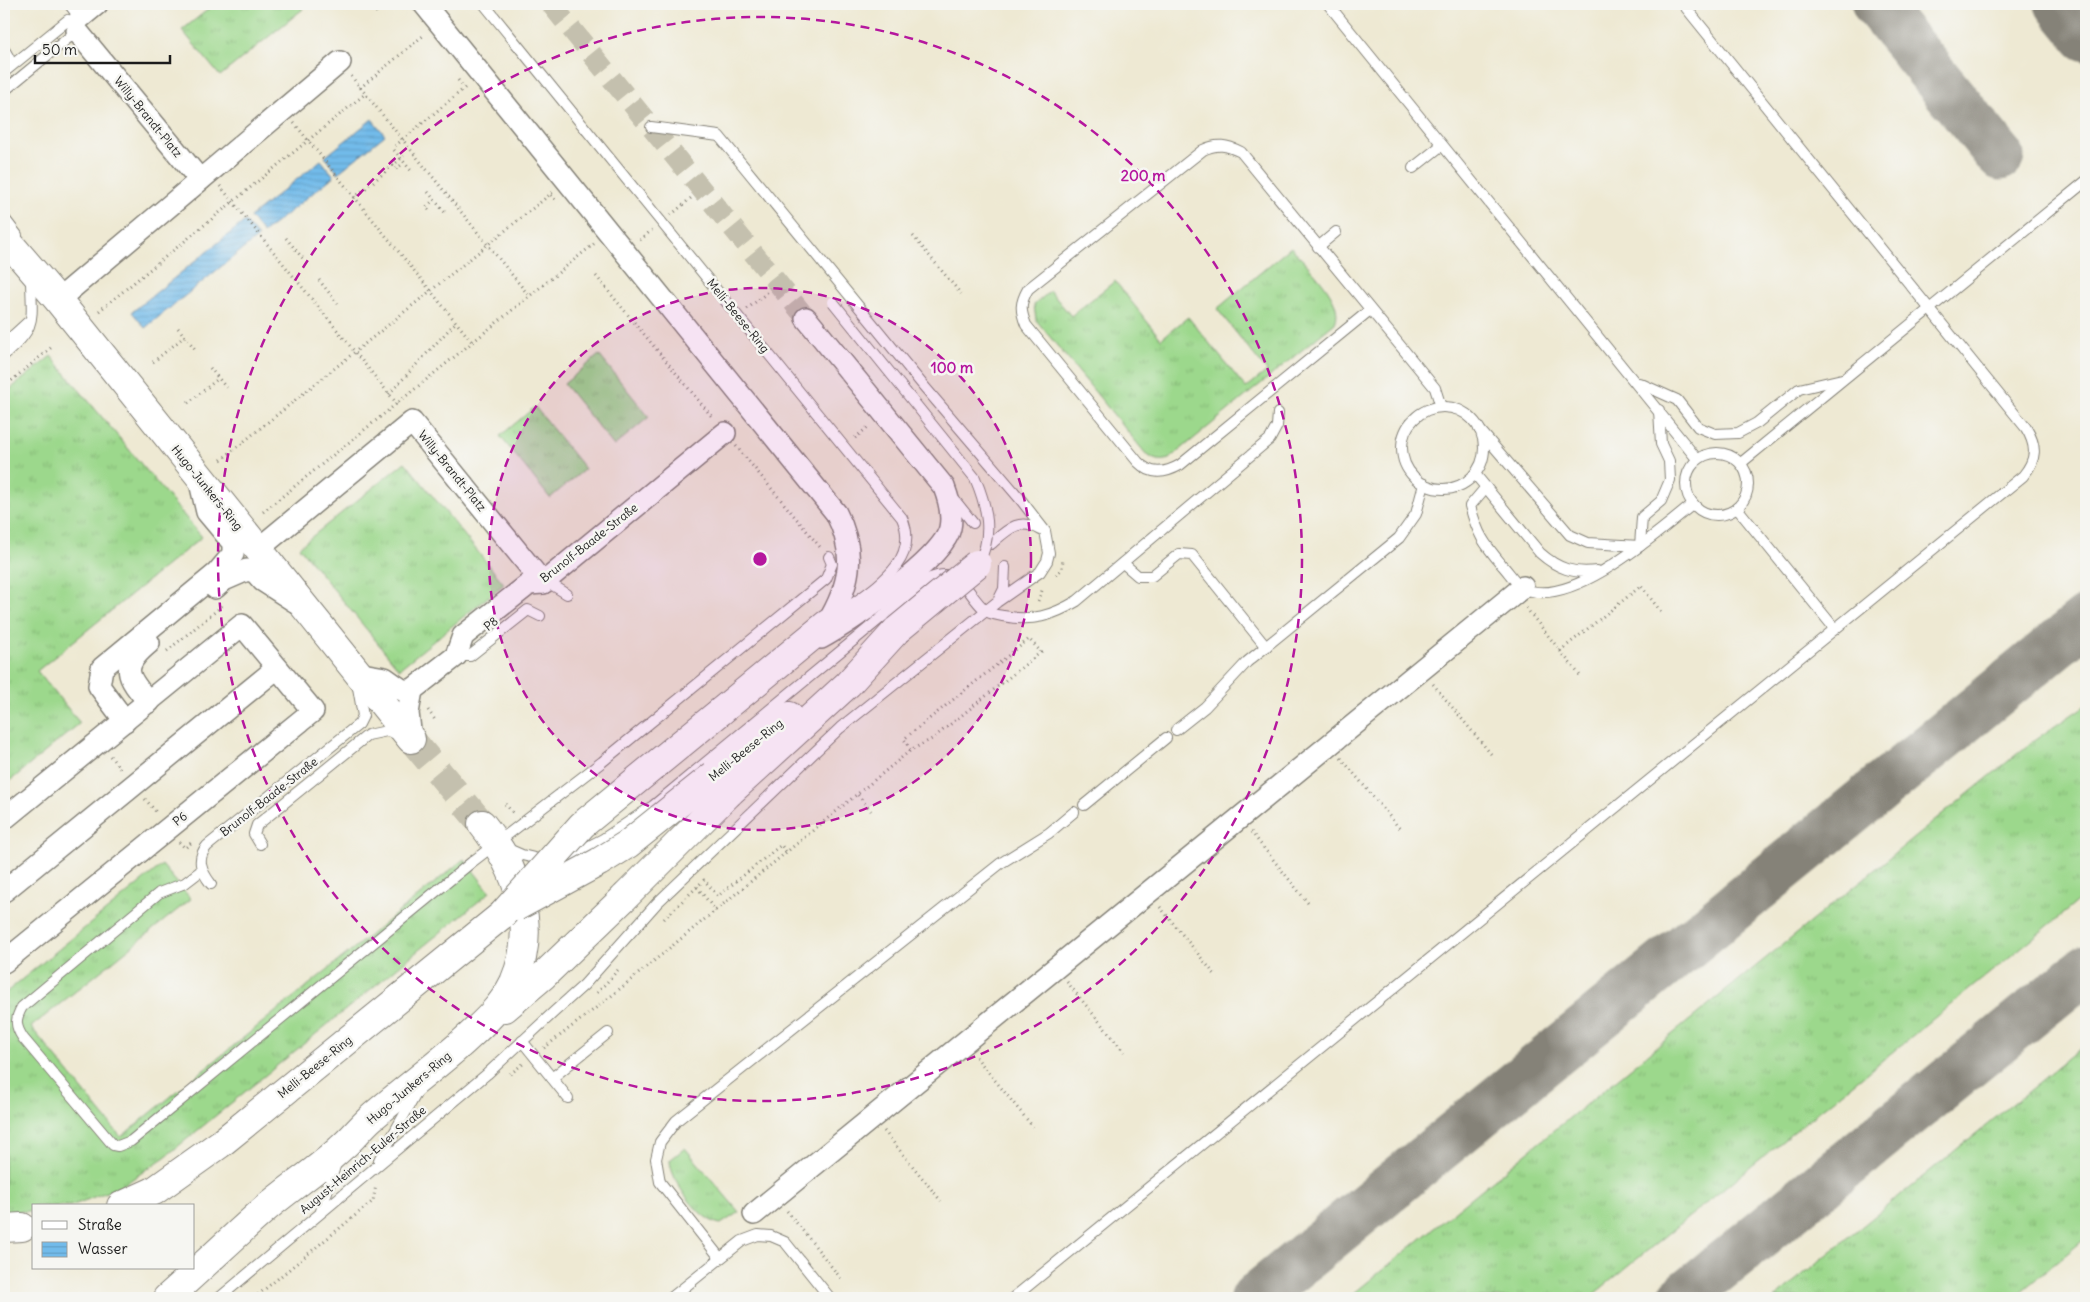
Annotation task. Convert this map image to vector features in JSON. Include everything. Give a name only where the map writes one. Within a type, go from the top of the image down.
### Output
[{"type":"street","points":[[74,19],[97,4]]},
{"type":"street","name":"Melli-Beese-Ring","points":[[424,4],[836,513],[847,537],[849,564],[843,593],[823,631]]},
{"type":"street","name":"Willy-Brandt-Platz","points":[[74,19],[204,176]]},
{"type":"street","points":[[58,300],[340,62]]},
{"type":"street","name":"Hugo-Junkers-Ring","points":[[16,255],[58,300],[356,674],[411,739]]},
{"type":"street","name":"Melli-Beese-Ring","points":[[125,1204],[160,1187],[220,1144],[502,915],[582,825],[782,661],[823,631],[865,611],[938,550],[950,530],[952,516],[944,487],[806,318]]},
{"type":"street","name":"Willy-Brandt-Platz","points":[[257,550],[412,422],[543,583]]},
{"type":"street","name":"Brunolf-Baade-Straße","points":[[412,690],[456,656],[463,636],[529,584],[543,583],[726,433]]},
{"type":"street","points":[[125,721],[99,686],[102,668],[217,573],[233,554],[233,544],[207,512],[198,477]]},
{"type":"street","name":"Melli-Beese-Ring","points":[[502,915],[599,862],[653,826],[897,630],[984,554]]},
{"type":"street","points":[[149,702],[131,681],[128,674],[135,654],[224,580],[247,570],[255,572],[263,581],[301,605]]},
{"type":"street","points":[[754,1214],[1518,591]]},
{"type":"street","name":"P6","points":[[4,820],[242,625],[313,711],[4,962]]},
{"type":"street","points":[[488,1022],[544,975],[729,793],[848,684],[897,630]]},
{"type":"street","points":[[4,891],[277,668]]},
{"type":"street","points":[[356,674],[385,678],[402,690],[412,690],[408,713],[411,739]]},
{"type":"street","name":"Hugo-Junkers-Ring","points":[[167,1298],[266,1209],[341,1149],[370,1119],[427,1075],[488,1022],[515,980],[524,944],[525,927],[519,890],[513,872],[489,834]]},
{"type":"lane","name":"Melli-Beese-Ring","points":[[484,4],[902,518],[905,525],[907,545],[900,563],[823,631]]},
{"type":"lane","points":[[1328,4],[1697,459]]},
{"type":"lane","points":[[1014,1298],[2023,476],[2031,466],[2035,453],[2033,440],[2026,428],[1931,308],[1683,4]]},
{"type":"lane","points":[[7,70],[68,20],[74,19]]},
{"type":"lane","points":[[4,91],[74,19]]},
{"type":"lane","points":[[5,51],[9,58],[7,70]]},
{"type":"lane","points":[[652,127],[719,136],[922,384],[1022,500],[1044,531]]},
{"type":"lane","points":[[1370,310],[1180,465],[1169,471],[1155,473],[1144,468],[1138,462],[1026,325],[1021,311],[1021,302],[1028,289],[1203,150],[1213,145],[1228,146],[1241,152],[1435,388],[1441,407]]},
{"type":"lane","points":[[1414,168],[1442,145]]},
{"type":"lane","points":[[1741,463],[2086,181]]},
{"type":"lane","points":[[4,218],[22,240],[16,255],[31,320],[27,333],[4,355]]},
{"type":"lane","points":[[1318,247],[1336,232]]},
{"type":"lane","points":[[833,302],[960,456],[975,478],[988,517],[984,554]]},
{"type":"lane","points":[[4,344],[31,320]]},
{"type":"lane","points":[[1636,382],[1677,400],[1698,427],[1715,434],[1738,433],[1757,423],[1799,389],[1846,378]]},
{"type":"lane","points":[[1479,429],[1484,447],[1483,457],[1475,474],[1465,483],[1443,489],[1424,484],[1414,477],[1406,466],[1402,454],[1403,441],[1407,428],[1415,418],[1427,411],[1441,407],[1455,409],[1465,414],[1479,429],[1570,535],[1588,543],[1640,546]]},
{"type":"lane","points":[[1640,546],[1642,517],[1661,501],[1670,480],[1669,460],[1661,444],[1659,410]]},
{"type":"lane","points":[[489,834],[522,855],[547,861],[564,859],[603,839],[653,806],[928,579],[939,574],[955,577],[965,584],[986,611],[1016,619],[1033,620],[1060,611],[1077,601],[1270,440],[1277,426],[1278,414]]},
{"type":"lane","points":[[1725,453],[1741,463],[1748,477],[1748,492],[1737,508],[1728,513],[1709,514],[1692,504],[1685,486],[1690,466],[1697,459],[1706,454],[1725,453]]},
{"type":"lane","points":[[1475,474],[1540,554],[1553,564],[1569,571],[1603,570]]},
{"type":"lane","points":[[1176,730],[1205,707],[1247,662],[1399,538],[1416,514],[1424,484]]},
{"type":"lane","points":[[944,487],[973,523]]},
{"type":"lane","points":[[1486,487],[1470,506],[1477,532],[1518,591],[1544,592],[1567,588],[1603,570],[1640,546],[1692,504]]},
{"type":"lane","points":[[1737,508],[1835,629]]},
{"type":"lane","points":[[984,554],[1011,526],[1031,524],[1044,531]]},
{"type":"lane","name":"August-Heinrich-Euler-Straße","points":[[219,1298],[488,1074],[584,985],[657,903],[840,728],[997,602],[1040,572],[1049,553],[1044,531]]},
{"type":"lane","points":[[1123,563],[1138,576],[1152,576],[1179,554],[1192,555],[1266,647]]},
{"type":"lane","points":[[211,884],[202,870],[186,883],[158,893],[22,1007],[18,1015],[16,1028],[23,1038],[113,1145],[118,1146],[131,1141],[489,834],[602,762],[826,579],[832,564],[829,557]]},
{"type":"lane","points":[[997,602],[1004,589],[1005,567]]},
{"type":"lane","points":[[543,583],[554,586],[567,594]]},
{"type":"lane","name":"P8","points":[[456,656],[470,656],[528,610],[540,616]]},
{"type":"lane","name":"Brunolf-Baade-Straße","points":[[202,870],[201,857],[207,846],[359,724],[363,716],[356,674]]},
{"type":"lane","name":"Brunolf-Baade-Straße","points":[[260,844],[254,834],[257,825],[368,735],[386,731],[411,739]]},
{"type":"lane","points":[[1084,805],[1166,738]]},
{"type":"lane","points":[[720,1258],[660,1182],[656,1159],[660,1142],[676,1121],[1001,863],[1049,833],[1074,812]]},
{"type":"lane","points":[[552,1078],[608,1033]]},
{"type":"lane","points":[[522,1041],[568,1098]]},
{"type":"lane","points":[[376,1166],[427,1075]]},
{"type":"lane","points":[[321,1212],[341,1149]]},
{"type":"lane","points":[[671,1298],[742,1241],[758,1235],[771,1236],[785,1242],[830,1298]]},
{"type":"path","points":[[370,4],[377,13]]},
{"type":"path","points":[[360,88],[424,35]]},
{"type":"path","points":[[340,62],[530,297]]},
{"type":"path","points":[[412,173],[394,148],[466,87],[458,80]]},
{"type":"path","points":[[99,311],[365,94]]},
{"type":"path","points":[[282,109],[473,343]]},
{"type":"path","points":[[352,203],[355,198],[404,156]]},
{"type":"path","points":[[393,165],[396,169],[404,163]]},
{"type":"path","points":[[204,176],[232,201],[398,405]]},
{"type":"path","points":[[428,192],[447,215]]},
{"type":"path","points":[[221,460],[549,196],[557,202]]},
{"type":"path","points":[[429,210],[426,207],[434,200]]},
{"type":"path","points":[[913,236],[961,294]]},
{"type":"path","points":[[286,238],[296,248],[305,262]]},
{"type":"path","points":[[263,512],[398,405],[595,243]]},
{"type":"path","points":[[596,276],[829,557]]},
{"type":"path","points":[[319,280],[338,304]]},
{"type":"path","points":[[328,291],[331,288]]},
{"type":"path","points":[[738,316],[768,292]]},
{"type":"path","points":[[388,393],[456,322]]},
{"type":"path","points":[[178,328],[196,350]]},
{"type":"path","points":[[154,362],[185,336]]},
{"type":"path","points":[[4,387],[53,346]]},
{"type":"path","points":[[210,368],[229,391]]},
{"type":"path","points":[[188,403],[219,378]]},
{"type":"path","points":[[1560,651],[1641,586],[1662,613]]},
{"type":"path","points":[[1518,591],[1560,651],[1582,678]]},
{"type":"path","points":[[161,656],[226,603]]},
{"type":"path","points":[[518,1068],[584,1018],[911,750],[932,739],[1041,652],[1029,639],[904,739],[911,750]]},
{"type":"path","points":[[1422,670],[1491,754]]},
{"type":"path","points":[[1330,744],[1400,830]]},
{"type":"path","points":[[858,795],[871,811]]},
{"type":"path","points":[[1240,818],[1308,903]]},
{"type":"path","points":[[716,911],[698,886],[704,880],[718,896],[781,845],[787,853]]},
{"type":"path","points":[[1148,892],[1216,976]]},
{"type":"path","points":[[1056,968],[1124,1052]]},
{"type":"path","points":[[964,1042],[1033,1127]]},
{"type":"path","points":[[873,1117],[941,1202]]},
{"type":"path","points":[[254,1298],[373,1201],[377,1184]]},
{"type":"path","points":[[776,1196],[843,1281]]},
{"type":"green space","points":[[215,4],[299,4],[303,9],[220,76],[182,30]]},
{"type":"green space","points":[[1291,247],[1323,283],[1330,294],[1337,314],[1335,323],[1169,459],[1157,460],[1146,454],[1036,320],[1034,305],[1050,291],[1071,316],[1115,281],[1161,339],[1188,317],[1246,388],[1267,371],[1217,309]]},
{"type":"green space","points":[[599,355],[649,417],[614,446],[564,384]]},
{"type":"green space","points":[[51,356],[202,537],[37,671],[80,723],[4,786],[4,394]]},
{"type":"green space","points":[[535,407],[585,469],[550,498],[500,436]]},
{"type":"green space","points":[[405,462],[504,584],[399,669],[299,547]]},
{"type":"green space","points":[[2086,705],[2086,895],[1589,1298],[1348,1298],[2033,741]]},
{"type":"green space","points":[[464,859],[490,892],[165,1157],[122,1186],[76,1204],[32,1204],[32,1211],[4,1212],[4,994],[162,865],[191,899],[31,1027],[121,1137]]},
{"type":"green space","points":[[2086,1044],[2086,1238],[2013,1298],[1774,1298]]},
{"type":"green space","points":[[685,1148],[739,1212],[721,1224],[704,1216],[696,1208],[675,1178],[670,1160]]},
{"type":"water","points":[[372,119],[385,135],[338,173],[325,157]]},
{"type":"water","points":[[321,160],[334,176],[263,233],[250,217]]},
{"type":"water","points":[[245,221],[258,237],[145,328],[132,312]]},
{"type":"taxiway","points":[[1876,4],[2000,156]]},
{"type":"taxiway","points":[[2059,4],[2086,37]]},
{"type":"taxiway","points":[[1255,1298],[2086,620]]},
{"type":"taxiway","points":[[1682,1298],[2086,969]]},
{"type":"tunnel","points":[[551,4],[806,318]]},
{"type":"tunnel","points":[[411,739],[482,824]]}]
